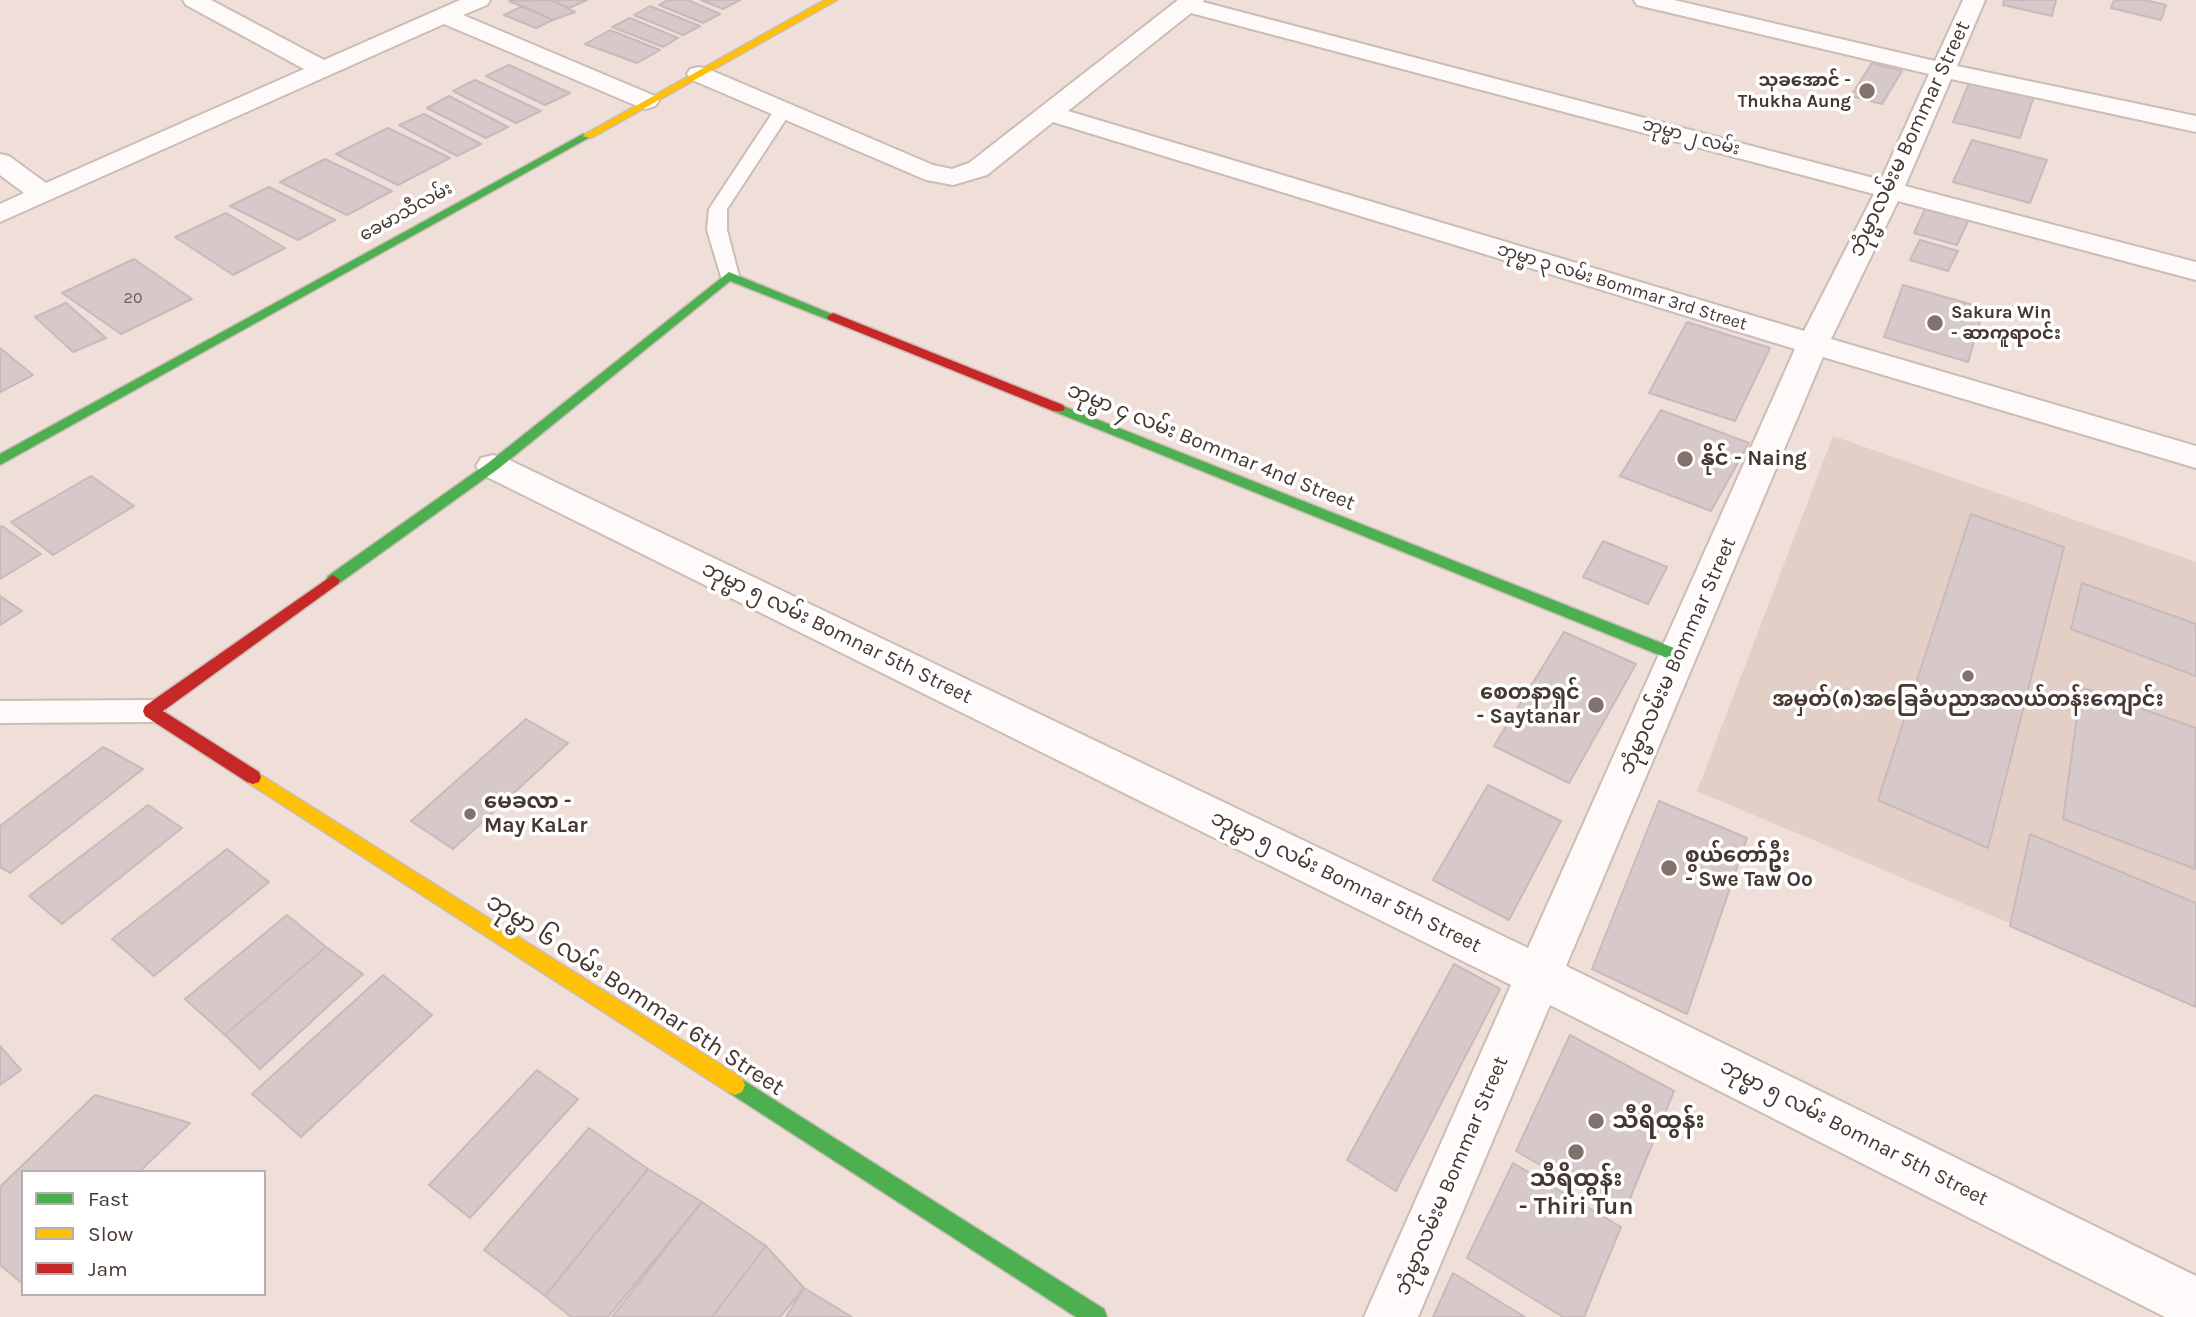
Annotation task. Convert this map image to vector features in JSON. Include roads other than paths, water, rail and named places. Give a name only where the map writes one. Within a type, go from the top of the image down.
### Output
[{"type":"street","points":[[194,0],[323,70]]},
{"type":"street","points":[[0,214],[479,0]]},
{"type":"street","name":"ခေမာသီလမ်း","points":[[0,460],[831,0]]},
{"type":"street","points":[[1645,0],[1943,70],[2196,124]]},
{"type":"street","name":"ဘုံမ္မာလမ်းမ Bommar Street","points":[[1391,1317],[1814,344],[1890,189],[1974,0]]},
{"type":"street","points":[[699,74],[926,172],[953,177],[978,169],[1190,3]]},
{"type":"street","name":"ဘုမ္မာ ၂ လမ်း","points":[[1190,3],[2196,271]]},
{"type":"street","points":[[445,16],[646,101]]},
{"type":"street","name":"ဘုမ္မာ ၃ လမ်း Bommar 3rd Street","points":[[1049,113],[2196,457]]},
{"type":"street","points":[[0,162],[43,194]]},
{"type":"street","points":[[151,712],[494,466],[729,276]]},
{"type":"street","name":"ဘုမ္မာ ၄ လမ်း Bommar 4nd Street","points":[[729,276],[1678,656]]},
{"type":"street","name":"ဘုမ္မာ ၅ လမ်း Bomnar 5th Street","points":[[494,466],[1539,976],[2196,1304]]},
{"type":"street","name":"ဘုမ္မာ ၆ လမ်း Bommar 6th Street","points":[[151,712],[1096,1317]]},
{"type":"lane","points":[[729,276],[717,230],[718,209],[783,110]]},
{"type":"lane","points":[[0,712],[151,712]]},
{"type":"place","name":"သုခအောင် - Thukha Aung","points":[[1867,91]]},
{"type":"place","name":"Sakura Win - ဆာကူရာဝင်း","points":[[1935,323]]},
{"type":"place","name":"နိုင် - Naing","points":[[1685,459]]},
{"type":"place","name":"အမှတ်(၈)အခြေခံပညာအလယ်တန်းကျောင်း","points":[[1968,676]]},
{"type":"place","name":"စေတနာရှင် - Saytanar","points":[[1596,705]]},
{"type":"place","name":"မေခလာ - May KaLar","points":[[470,814]]},
{"type":"place","name":"စွယ်တော်ဦး - Swe Taw Oo","points":[[1669,868]]},
{"type":"place","name":"သီရိထွန်း","points":[[1596,1121]]},
{"type":"place","name":"သီရိထွန်း - Thiri Tun","points":[[1576,1152]]}]
